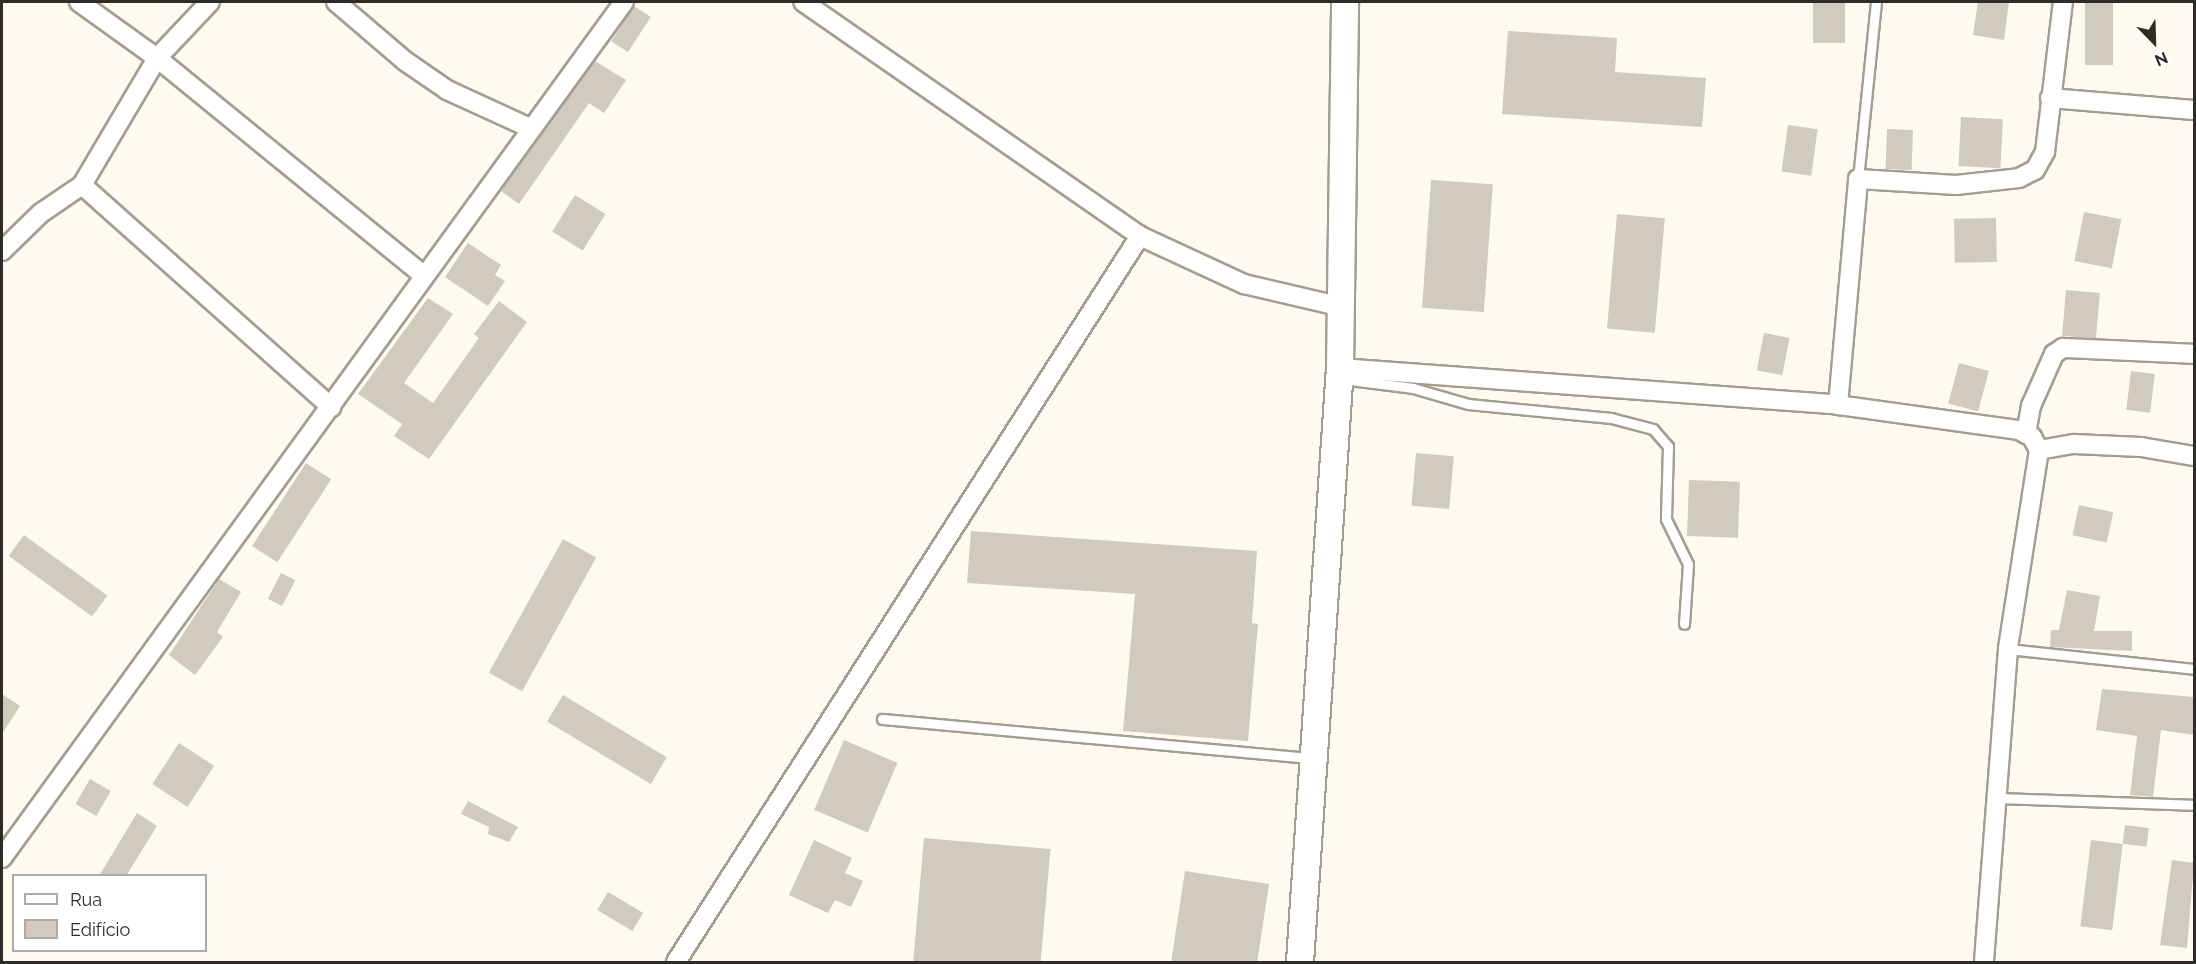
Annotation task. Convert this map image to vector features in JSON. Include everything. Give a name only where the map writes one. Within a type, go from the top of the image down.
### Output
[{"type":"street","points":[[79,2],[157,58],[423,275]]},
{"type":"street","points":[[2,251],[40,213],[82,185],[157,58],[210,2]]},
{"type":"street","points":[[336,2],[405,61],[447,90],[530,128]]},
{"type":"street","points":[[803,2],[1140,236],[1244,284],[1342,306]]},
{"type":"street","points":[[1300,963],[1340,374],[1345,2]]},
{"type":"street","points":[[1838,405],[1858,179],[1956,185],[2019,178],[2041,162],[2063,2]]},
{"type":"street","points":[[2,858],[331,407],[617,4]]},
{"type":"street","points":[[2050,98],[2194,110]]},
{"type":"street","points":[[82,185],[331,407]]},
{"type":"street","points":[[676,963],[1140,236]]},
{"type":"street","points":[[2026,434],[2031,406],[2054,354],[2063,348],[2194,354]]},
{"type":"street","points":[[1340,374],[1838,405],[2026,434],[2039,450],[2007,649],[1984,963]]},
{"type":"street","points":[[2039,450],[2097,445],[2194,456]]},
{"type":"lane","points":[[1858,179],[1876,2]]},
{"type":"lane","points":[[1340,374],[1413,388],[1468,404],[1611,418],[1653,429],[1668,446],[1666,519],[1688,564],[1684,624]]},
{"type":"lane","points":[[2007,649],[2194,669]]},
{"type":"lane","points":[[882,719],[1314,758]]},
{"type":"lane","points":[[1996,798],[2194,805]]},
{"type":"building","points":[[1813,2],[1845,2],[1845,43],[1813,43]]},
{"type":"building","points":[[1978,2],[2009,2],[2004,40],[1973,35]]},
{"type":"building","points":[[2085,2],[2113,2],[2113,65],[2085,65]]},
{"type":"building","points":[[634,6],[651,17],[628,52],[611,41]]},
{"type":"building","points":[[1508,31],[1617,38],[1615,72],[1706,78],[1702,127],[1502,114]]},
{"type":"building","points":[[595,61],[626,80],[604,113],[589,103],[519,204],[501,191]]},
{"type":"building","points":[[1961,117],[2003,119],[2000,168],[1958,166]]},
{"type":"building","points":[[1788,125],[1818,129],[1811,176],[1781,172]]},
{"type":"building","points":[[1887,129],[1913,130],[1912,170],[1886,169]]},
{"type":"building","points":[[1431,180],[1493,184],[1484,312],[1422,308]]},
{"type":"building","points":[[575,195],[606,214],[583,251],[552,231]]},
{"type":"building","points":[[2084,212],[2121,219],[2112,268],[2074,261]]},
{"type":"building","points":[[1617,214],[1665,218],[1655,333],[1607,329]]},
{"type":"building","points":[[1996,218],[1997,262],[1955,263],[1954,219]]},
{"type":"building","points":[[468,243],[501,265],[495,275],[505,281],[488,306],[445,277]]},
{"type":"building","points":[[2066,290],[2100,293],[2096,339],[2062,336]]},
{"type":"building","points":[[428,298],[453,314],[404,383],[433,403],[479,338],[474,334],[499,301],[527,322],[429,459],[394,436],[402,424],[358,394]]},
{"type":"building","points":[[1764,333],[1790,338],[1782,375],[1757,370]]},
{"type":"building","points":[[1959,363],[1989,371],[1978,412],[1948,404]]},
{"type":"building","points":[[2131,371],[2155,374],[2150,413],[2126,410]]},
{"type":"building","points":[[1416,453],[1454,456],[1449,509],[1411,506]]},
{"type":"building","points":[[306,463],[331,479],[277,562],[252,546]]},
{"type":"building","points":[[1689,480],[1740,482],[1738,538],[1687,536]]},
{"type":"building","points":[[2079,505],[2113,512],[2107,543],[2073,535]]},
{"type":"building","points":[[971,531],[1257,551],[1252,623],[1258,624],[1248,741],[1123,731],[1135,594],[967,583]]},
{"type":"building","points":[[24,535],[107,596],[92,617],[9,556]]},
{"type":"building","points":[[563,539],[596,557],[522,691],[489,673]]},
{"type":"building","points":[[281,573],[295,580],[282,606],[268,599]]},
{"type":"building","points":[[219,579],[241,592],[217,632],[223,637],[195,675],[169,655]]},
{"type":"building","points":[[2067,590],[2100,596],[2094,631],[2132,631],[2132,651],[2050,647],[2051,630],[2059,630]]},
{"type":"building","points":[[2102,689],[2194,697],[2194,735],[2161,730],[2153,797],[2130,795],[2137,736],[2096,730]]},
{"type":"building","points":[[2,694],[20,706],[2,734]]},
{"type":"building","points":[[563,695],[667,757],[651,784],[547,722]]},
{"type":"building","points":[[844,740],[897,763],[868,833],[814,810]]},
{"type":"building","points":[[179,743],[214,766],[188,807],[152,784]]},
{"type":"building","points":[[90,779],[111,791],[96,816],[76,804]]},
{"type":"building","points":[[468,801],[518,827],[509,842],[488,834],[489,827],[461,814]]},
{"type":"building","points":[[137,813],[157,826],[127,874],[100,874]]},
{"type":"building","points":[[2125,825],[2149,828],[2147,847],[2123,844]]},
{"type":"building","points":[[924,838],[1051,849],[1041,962],[913,962]]},
{"type":"building","points":[[814,840],[852,858],[845,873],[863,881],[851,907],[835,900],[828,913],[789,895]]},
{"type":"building","points":[[2091,840],[2123,844],[2112,930],[2080,926]]},
{"type":"building","points":[[2172,860],[2194,863],[2187,948],[2160,945]]},
{"type":"building","points":[[1185,871],[1269,884],[1257,963],[1171,963]]},
{"type":"building","points":[[608,892],[643,913],[632,931],[597,910]]}]
